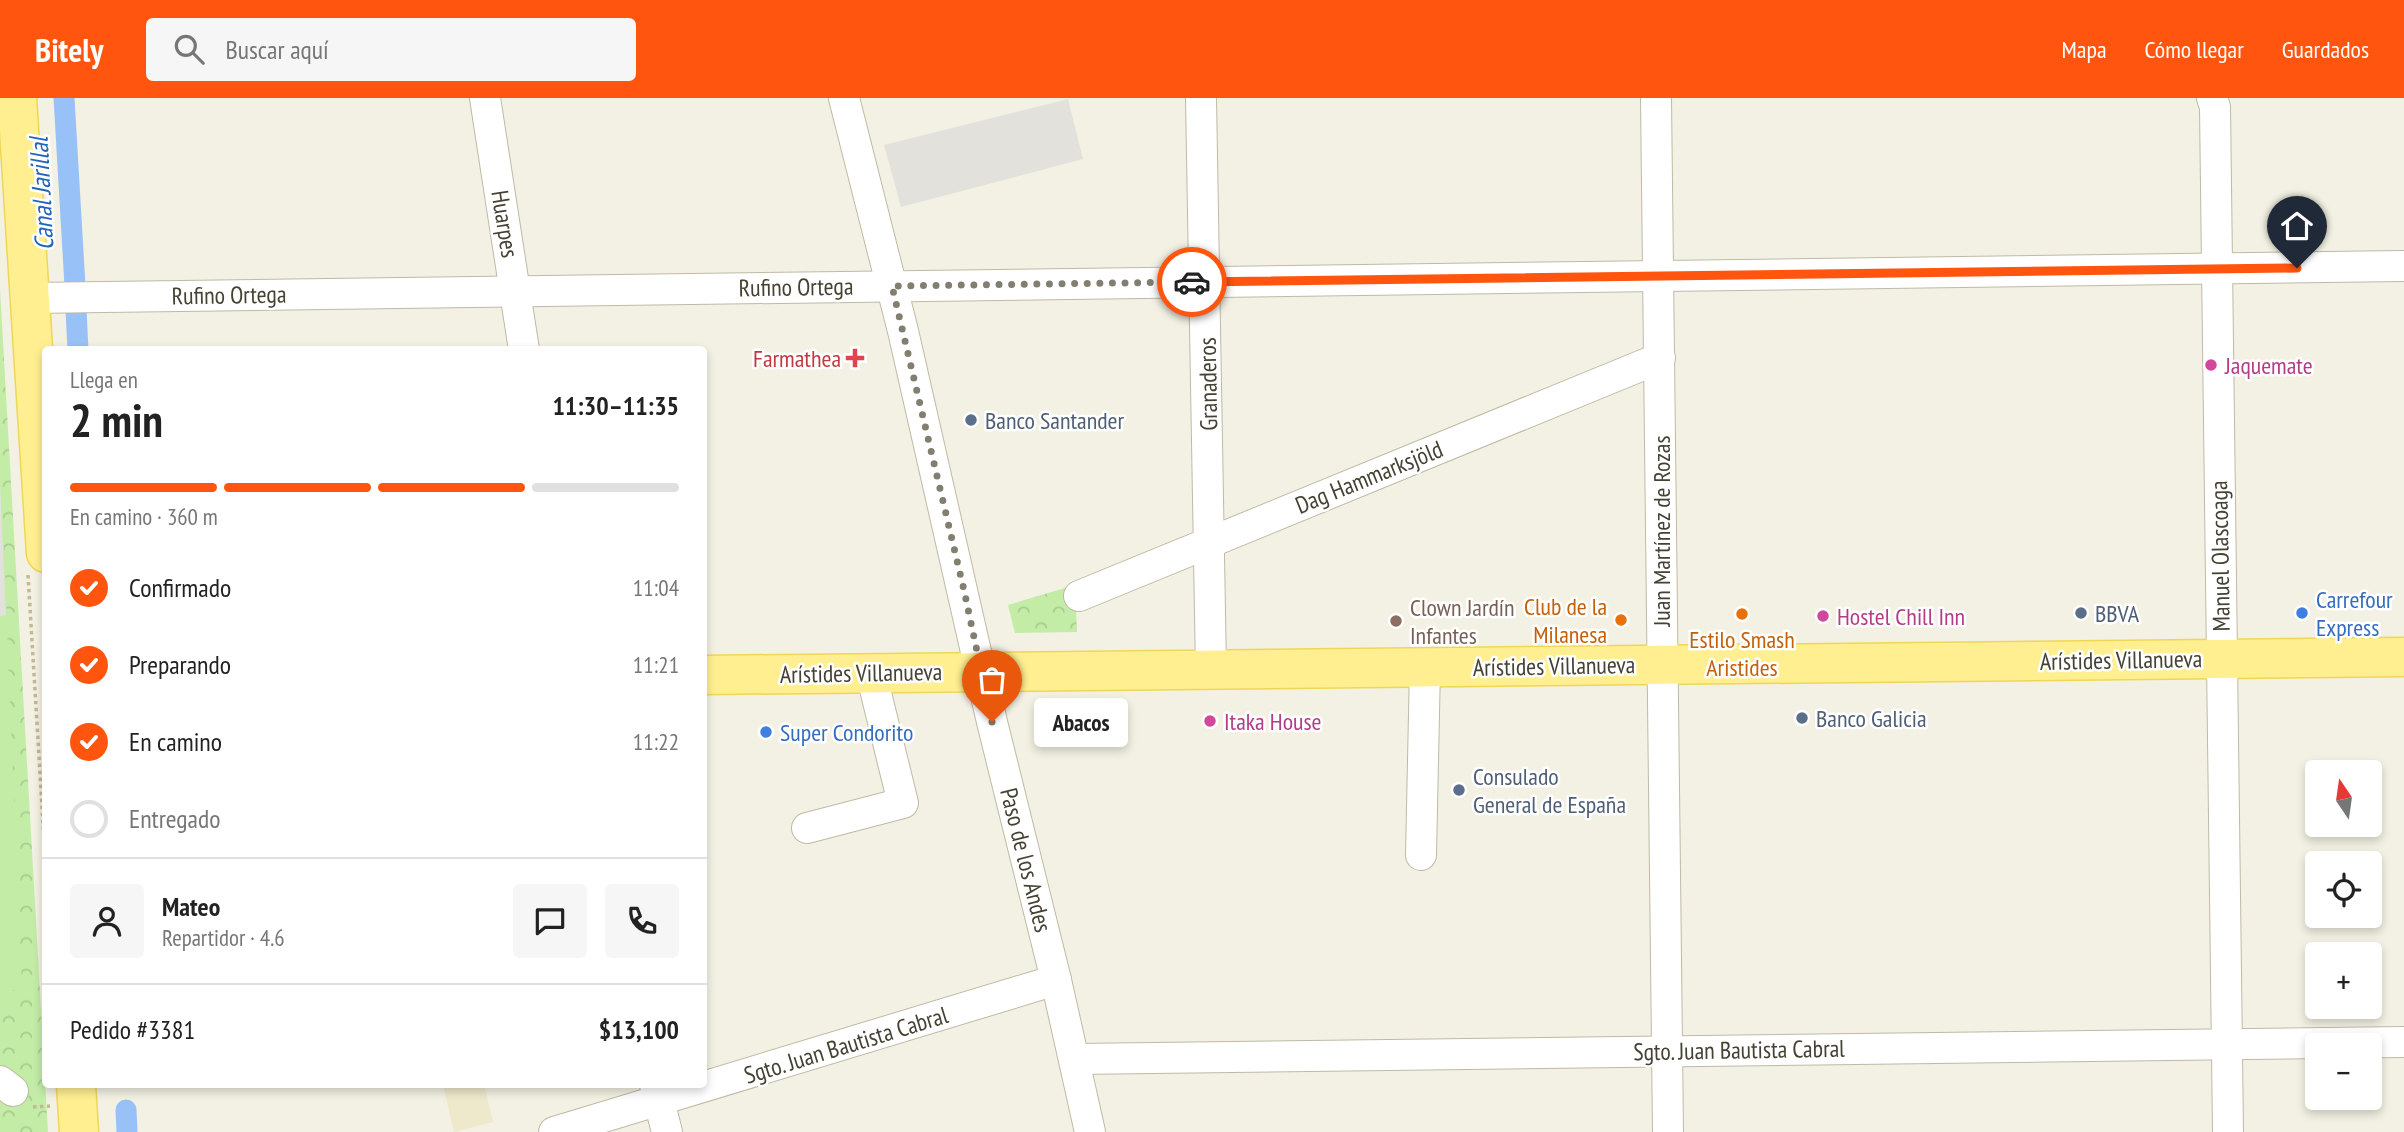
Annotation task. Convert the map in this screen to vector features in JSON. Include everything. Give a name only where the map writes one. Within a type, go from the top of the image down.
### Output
[{"type":"main road","points":[[17,98],[42,493]]},
{"type":"main road","name":"Arístides Villanueva","points":[[707,675],[2404,657]]},
{"type":"main road","points":[[76,1088],[79,1132]]},
{"type":"street","name":"Huarpes","points":[[485,98],[523,346]]},
{"type":"street","name":"Paso de los Andes","points":[[844,98],[892,286],[1090,1132]]},
{"type":"street","name":"Granaderos","points":[[1201,98],[1212,670]]},
{"type":"street","name":"Juan Martínez de Rozas","points":[[1656,98],[1668,1132]]},
{"type":"street","name":"Manuel Olascoaga","points":[[2215,101],[2228,1132]]},
{"type":"street","name":"Rufino Ortega","points":[[29,298],[2404,266]]},
{"type":"street","name":"Dag Hammarksjöld","points":[[1079,596],[1660,358]]},
{"type":"street","points":[[1421,855],[1425,667]]},
{"type":"street","points":[[807,828],[903,803],[871,673]]},
{"type":"street","name":"Sgto. Juan Bautista Cabral","points":[[707,1079],[1056,980]]},
{"type":"street","name":"Sgto. Juan Bautista Cabral","points":[[1075,1059],[2404,1042]]},
{"type":"street","name":"Sgto. Juan Bautista Cabral","points":[[554,1132],[675,1088]]},
{"type":"street","points":[[657,1093],[667,1132]]},
{"type":"shaded area","points":[[1068,99],[1083,159],[901,207],[884,145]]},
{"type":"shaded area","points":[[0,483],[6,615],[0,616]]},
{"type":"shaded area","points":[[444,1088],[485,1088],[493,1122],[454,1132]]},
{"type":"green space","points":[[0,288],[42,1027],[42,1088],[45,1088],[48,1132],[0,1132]]},
{"type":"green space","points":[[0,457],[22,990],[0,991]]},
{"type":"green space","points":[[1075,585],[1077,632],[1015,633],[1008,605]]},
{"type":"waterway","name":"Canal Jarillal","points":[[64,98],[75,286]]},
{"type":"waterway","name":"Canal Jarillal","points":[[76,309],[78,346]]},
{"type":"waterway","name":"Canal Jarillal","points":[[126,1110],[127,1132]]},
{"type":"way so far","points":[[992,722],[964,590],[892,286],[1192,282]]},
{"type":"place","name":"Farmathea","points":[[855,358]]},
{"type":"place","name":"Jaquemate","points":[[2211,365]]},
{"type":"place","name":"Banco Santander","points":[[971,420]]},
{"type":"place","name":"BBVA","points":[[2081,613]]},
{"type":"place","name":"Carrefour Express","points":[[2302,613]]},
{"type":"place","name":"Estilo Smash Aristides","points":[[1742,614]]},
{"type":"place","name":"Hostel Chill Inn","points":[[1823,616]]},
{"type":"place","name":"Club de la Milanesa","points":[[1621,620]]},
{"type":"place","name":"Clown Jardín Infantes","points":[[1396,621]]},
{"type":"place","name":"Banco Galicia","points":[[1802,718]]},
{"type":"place","name":"Itaka House","points":[[1210,721]]},
{"type":"place","name":"Abacos","points":[[992,722]]},
{"type":"place","name":"Super Condorito","points":[[766,732]]},
{"type":"place","name":"Consulado General de España","points":[[1459,790]]},
{"type":"route","points":[[1192,282],[2297,268]]}]
